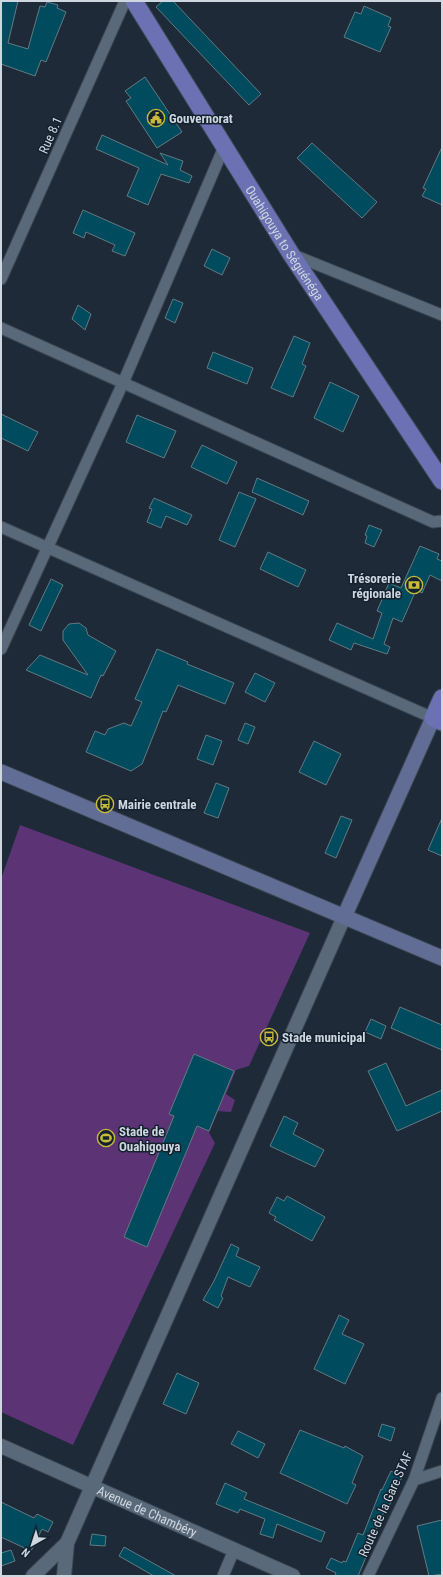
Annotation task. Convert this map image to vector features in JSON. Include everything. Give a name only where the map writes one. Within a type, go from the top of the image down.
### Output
[{"type":"main road","name":"Ouahigouya to Séguénéga","points":[[134,1],[291,254],[442,480]]},
{"type":"main road","points":[[344,917],[437,720],[442,698]]},
{"type":"main road","points":[[1,772],[442,958]]},
{"type":"street","name":"Rue 8.1","points":[[1,280],[125,1]]},
{"type":"street","points":[[1,649],[123,383],[224,147]]},
{"type":"street","points":[[291,254],[442,315]]},
{"type":"street","points":[[1,328],[433,522],[442,521]]},
{"type":"street","points":[[1,527],[437,720]]},
{"type":"street","points":[[64,1576],[67,1543],[344,917]]},
{"type":"street","name":"Route de la Gare STAF","points":[[368,1576],[414,1480],[442,1398]]},
{"type":"street","name":"Avenue de Chambéry","points":[[1,1446],[293,1576]]},
{"type":"street","points":[[414,1480],[442,1471]]},
{"type":"street","points":[[33,1576],[67,1543]]},
{"type":"street","points":[[222,1576],[234,1550]]},
{"type":"shaded area","name":"Stade de Ouahigouya","points":[[20,825],[310,933],[249,1066],[236,1070],[226,1094],[235,1100],[231,1112],[218,1111],[209,1133],[215,1143],[73,1445],[1,1412],[1,879]]},
{"type":"building","points":[[1,1],[18,1],[8,43],[28,49],[40,6],[45,7],[47,2],[58,5],[57,8],[66,12],[46,62],[41,60],[35,76],[1,64]]},
{"type":"building","points":[[163,1],[173,1],[261,94],[249,105],[156,7]]},
{"type":"building","points":[[364,6],[391,18],[388,26],[391,27],[380,52],[344,37],[355,12],[361,14]]},
{"type":"building","points":[[145,77],[182,132],[157,148],[126,101],[131,98],[125,91]]},
{"type":"building","points":[[102,135],[168,165],[160,153],[183,161],[180,170],[192,176],[189,183],[161,174],[148,205],[127,196],[139,168],[96,149]]},
{"type":"building","points":[[312,143],[377,202],[362,218],[297,158]]},
{"type":"building","points":[[442,147],[442,205],[422,196],[426,189],[423,188]]},
{"type":"building","points":[[83,210],[135,233],[125,256],[112,251],[115,245],[86,232],[84,238],[73,233]]},
{"type":"building","points":[[212,249],[230,258],[222,275],[204,266]]},
{"type":"building","points":[[173,299],[183,303],[175,323],[165,318]]},
{"type":"building","points":[[78,305],[91,314],[85,330],[72,319]]},
{"type":"building","points":[[294,336],[310,343],[302,364],[306,366],[293,397],[271,388]]},
{"type":"building","points":[[213,352],[253,368],[247,384],[207,368]]},
{"type":"building","points":[[330,382],[359,396],[343,432],[314,418]]},
{"type":"building","points":[[1,414],[38,432],[28,451],[1,438]]},
{"type":"building","points":[[137,415],[176,431],[164,458],[126,442]]},
{"type":"building","points":[[202,445],[237,462],[227,484],[191,467]]},
{"type":"building","points":[[257,478],[309,501],[303,515],[252,492]]},
{"type":"building","points":[[239,492],[256,499],[235,547],[219,540]]},
{"type":"building","points":[[154,498],[192,515],[187,525],[166,516],[161,528],[147,522],[152,509],[149,508]]},
{"type":"building","points":[[369,525],[382,530],[374,547],[365,543],[367,536],[365,535]]},
{"type":"building","points":[[420,546],[439,554],[437,559],[442,561],[442,581],[430,575],[422,593],[416,590],[402,622],[393,618],[384,644],[390,647],[387,654],[354,643],[351,650],[329,640],[337,623],[373,639],[382,613],[377,611],[389,583],[401,588]]},
{"type":"building","points":[[268,552],[306,570],[298,587],[260,569]]},
{"type":"building","points":[[51,579],[63,585],[41,631],[29,625]]},
{"type":"building","points":[[79,623],[86,628],[88,635],[116,651],[103,676],[101,675],[91,698],[26,670],[40,655],[88,675],[63,640],[63,631],[69,624]]},
{"type":"building","points":[[157,649],[188,662],[187,664],[234,683],[225,704],[178,685],[166,712],[163,711],[142,764],[131,771],[86,752],[95,731],[105,735],[108,729],[124,723],[131,726],[142,702],[135,699]]},
{"type":"building","points":[[255,673],[275,683],[265,702],[245,692]]},
{"type":"building","points":[[245,723],[255,727],[248,744],[238,740]]},
{"type":"building","points":[[206,735],[222,741],[213,765],[197,759]]},
{"type":"building","points":[[314,741],[341,754],[326,785],[299,772]]},
{"type":"building","points":[[216,783],[229,788],[218,818],[204,813]]},
{"type":"building","points":[[341,816],[352,820],[336,858],[325,853]]},
{"type":"building","points":[[442,818],[442,856],[428,850]]},
{"type":"building","points":[[400,1007],[442,1025],[442,1050],[391,1028]]},
{"type":"building","points":[[371,1019],[386,1026],[381,1039],[365,1032]]},
{"type":"building","points":[[194,1054],[234,1071],[209,1131],[197,1126],[147,1247],[124,1237],[174,1116],[169,1114]]},
{"type":"building","points":[[386,1063],[406,1106],[442,1090],[442,1111],[397,1131],[368,1071]]},
{"type":"building","points":[[284,1116],[298,1123],[293,1134],[324,1150],[315,1167],[270,1146]]},
{"type":"building","points":[[287,1196],[325,1217],[312,1241],[274,1220],[276,1217],[269,1213],[277,1197],[284,1201]]},
{"type":"building","points":[[231,1244],[239,1248],[236,1256],[260,1267],[250,1287],[228,1277],[221,1296],[223,1298],[218,1308],[203,1300],[214,1281]]},
{"type":"building","points":[[339,1315],[349,1320],[342,1334],[364,1344],[345,1384],[314,1369]]},
{"type":"building","points":[[177,1373],[199,1383],[186,1414],[163,1404]]},
{"type":"building","points":[[382,1424],[395,1428],[391,1441],[378,1436]]},
{"type":"building","points":[[300,1430],[344,1448],[345,1446],[363,1456],[352,1483],[356,1485],[347,1504],[280,1473]]},
{"type":"building","points":[[238,1431],[265,1444],[258,1458],[231,1444]]},
{"type":"building","points":[[391,1471],[402,1477],[386,1513],[384,1512],[358,1576],[335,1576],[336,1573],[326,1568],[331,1558],[342,1563],[343,1561],[346,1562],[358,1533],[363,1535],[381,1489],[382,1490]]},
{"type":"building","points":[[225,1483],[247,1493],[244,1499],[325,1532],[321,1542],[277,1524],[273,1538],[260,1534],[265,1519],[240,1509],[238,1513],[216,1504]]},
{"type":"building","points":[[1,1502],[34,1518],[37,1514],[53,1522],[48,1532],[42,1529],[31,1551],[1,1537]]},
{"type":"building","points":[[442,1520],[442,1574],[429,1576],[417,1526]]},
{"type":"building","points":[[92,1534],[106,1536],[105,1546],[90,1545]]},
{"type":"building","points":[[124,1547],[176,1576],[154,1576],[119,1556]]},
{"type":"building","points":[[11,1550],[15,1561],[1,1566],[1,1553]]},
{"type":"place","name":"Gouvernorat","points":[[156,118]]},
{"type":"place","name":"Trésorerie régionale","points":[[414,585]]},
{"type":"place","name":"Mairie centrale","points":[[105,804]]},
{"type":"place","name":"Stade municipal","points":[[269,1037]]},
{"type":"place","name":"Stade de Ouahigouya","points":[[106,1138]]}]
